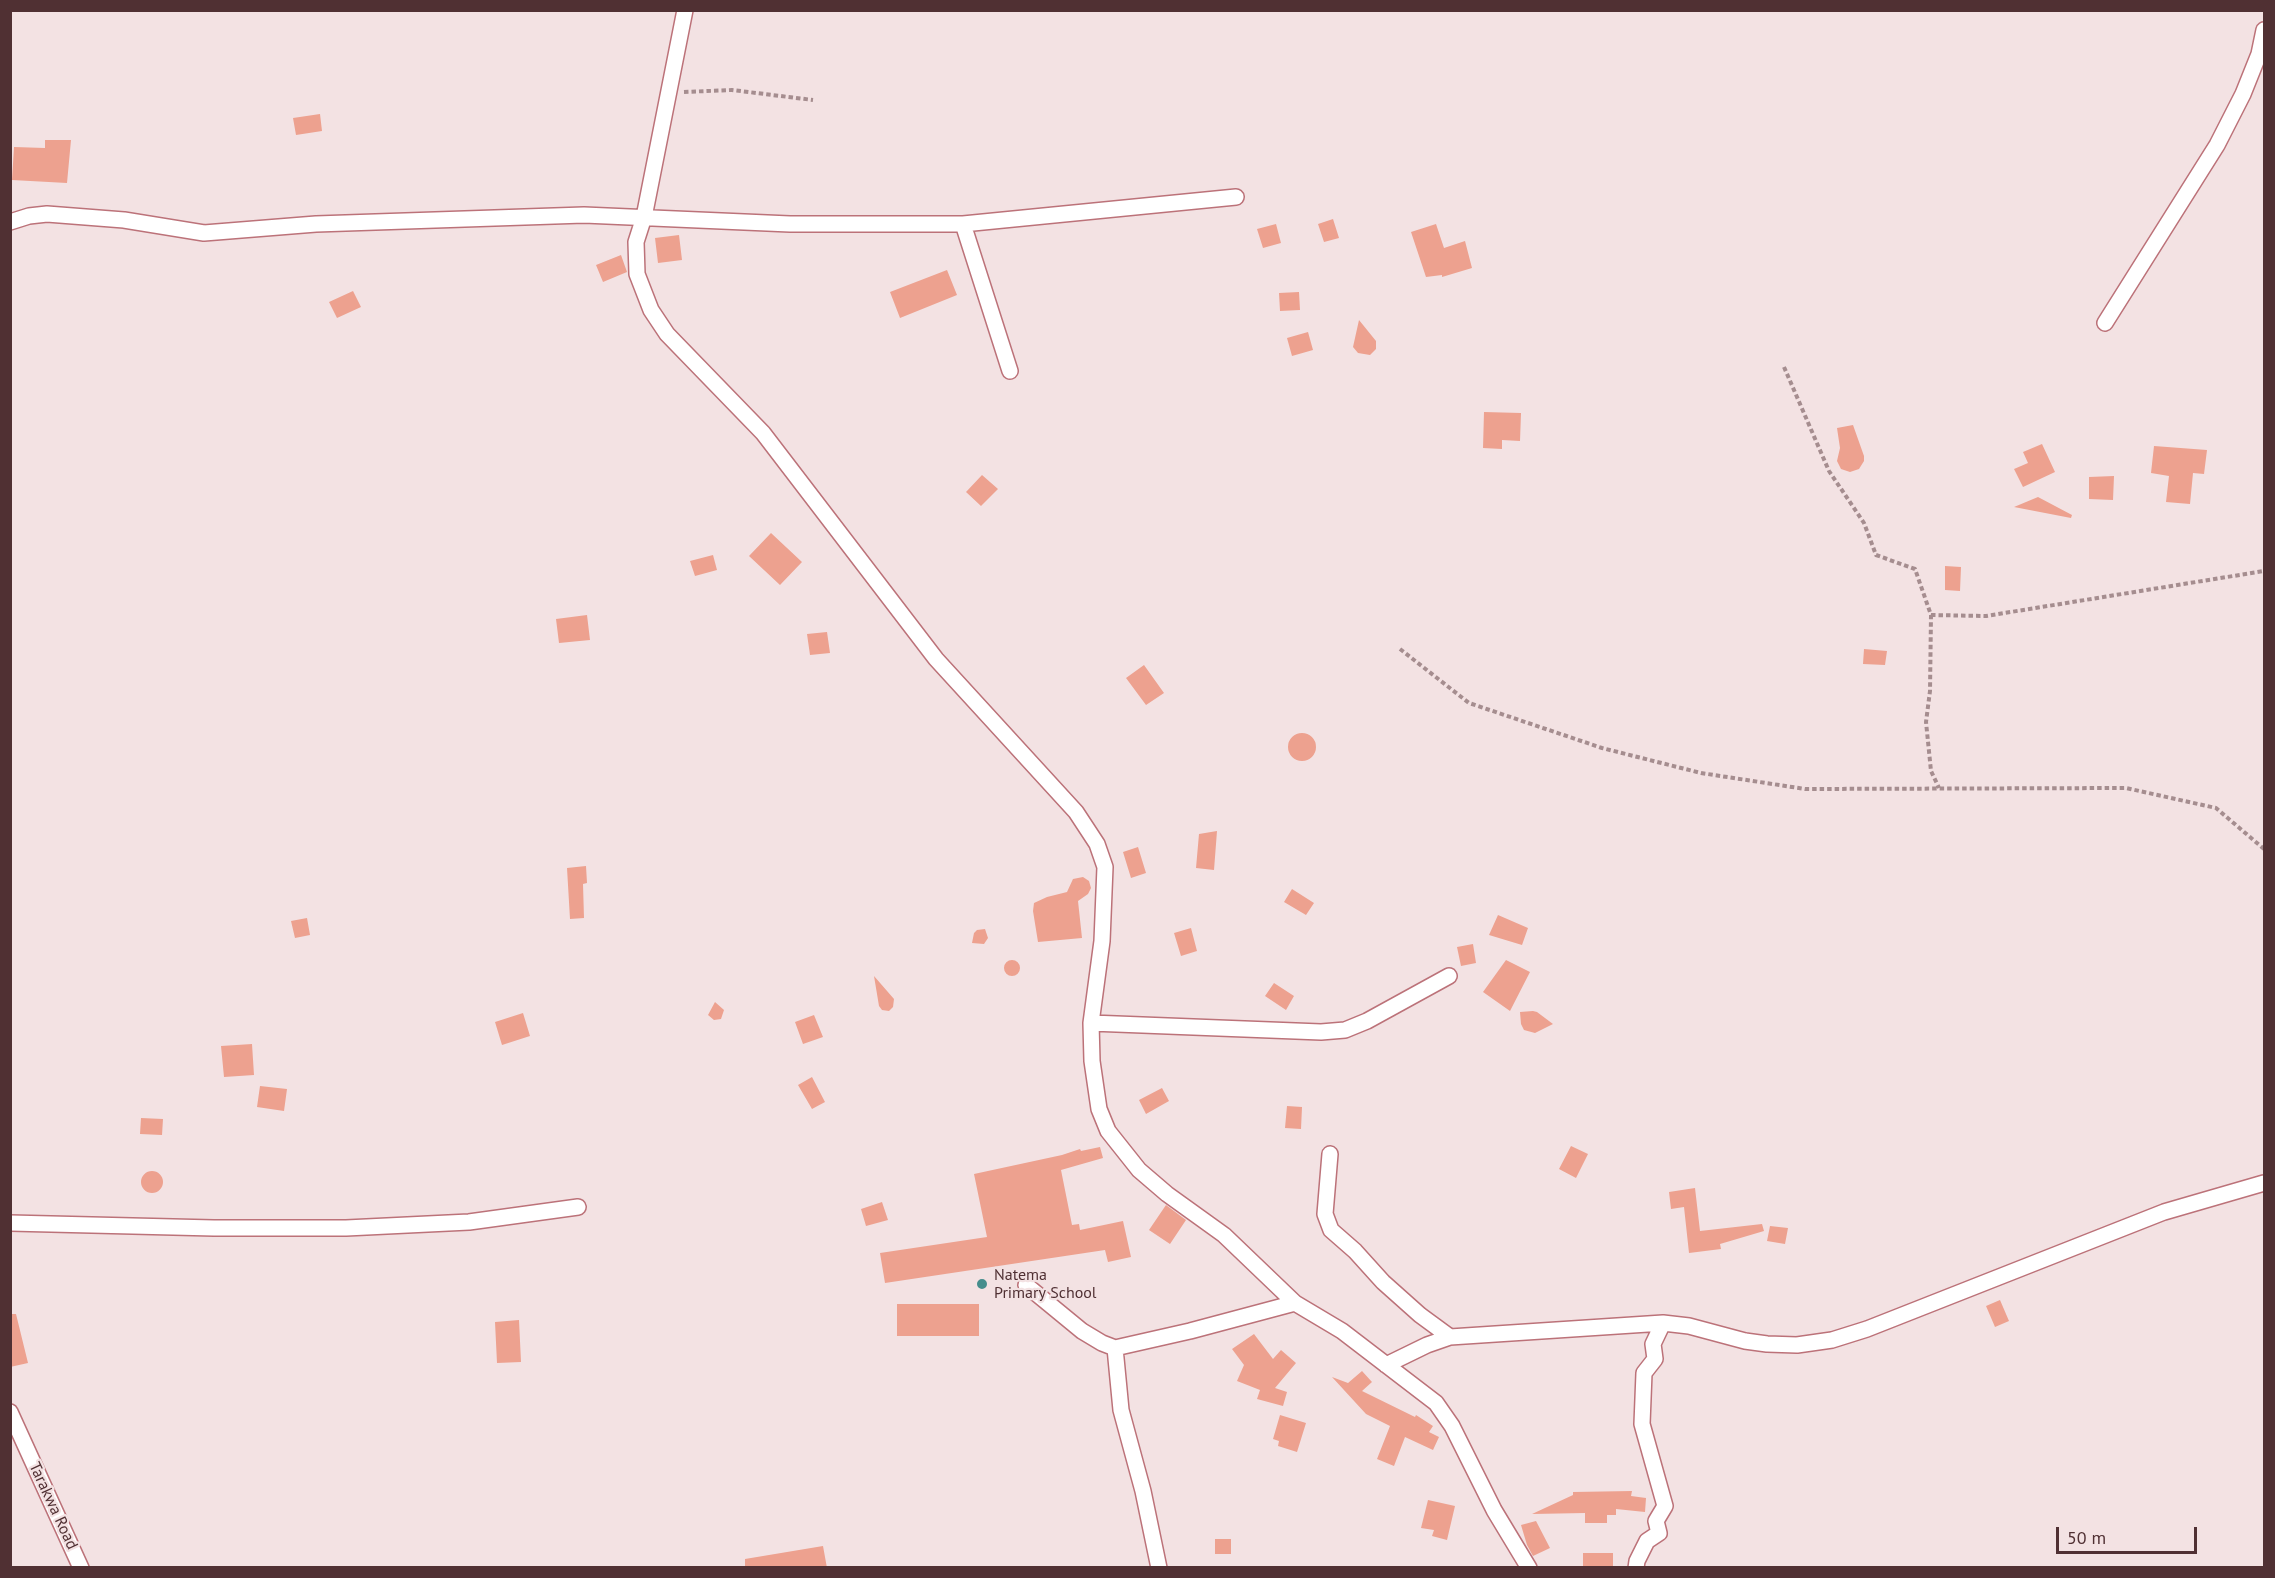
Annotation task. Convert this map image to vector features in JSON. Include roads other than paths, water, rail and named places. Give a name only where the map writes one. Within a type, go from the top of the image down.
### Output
[{"type":"street","points":[[685,10],[644,217],[636,242],[637,274],[651,310],[674,340],[763,433],[936,659],[1076,812],[1097,844],[1105,867],[1102,941],[1091,1023],[1092,1061],[1099,1109],[1108,1131],[1138,1170],[1224,1235],[1295,1303],[1342,1331],[1436,1403],[1452,1426],[1494,1510],[1529,1568]]},
{"type":"street","points":[[2105,322],[2217,145],[2243,94],[2259,54],[2265,30]]},
{"type":"street","points":[[10,222],[29,216],[47,214],[124,220],[204,232],[427,219],[584,215],[790,224],[963,224],[1236,197]]},
{"type":"street","points":[[963,224],[1010,371]]},
{"type":"street","points":[[1091,1023],[1321,1032],[1345,1030],[1367,1021],[1449,976]]},
{"type":"street","points":[[1330,1154],[1325,1214],[1331,1230],[1355,1251],[1383,1282],[1420,1315],[1450,1337]]},
{"type":"street","points":[[1386,1365],[1427,1345],[1450,1337],[1663,1323],[1689,1326],[1745,1341],[1767,1344],[1797,1345],[1832,1340],[1867,1329],[2164,1212],[2265,1183]]},
{"type":"street","points":[[10,1223],[214,1228],[346,1228],[469,1222],[578,1207]]},
{"type":"street","points":[[1026,1286],[1082,1331],[1115,1348],[1295,1303]]},
{"type":"street","points":[[1636,1568],[1636,1562],[1647,1541],[1659,1533],[1656,1521],[1665,1506],[1642,1424],[1644,1373],[1656,1359],[1653,1344],[1663,1323]]},
{"type":"street","points":[[1115,1348],[1121,1410],[1143,1491],[1159,1568]]},
{"type":"street","name":"Tarakwa Road","points":[[10,1412],[81,1568]]},
{"type":"place","name":"Natema Primary School","points":[[982,1284]]}]
